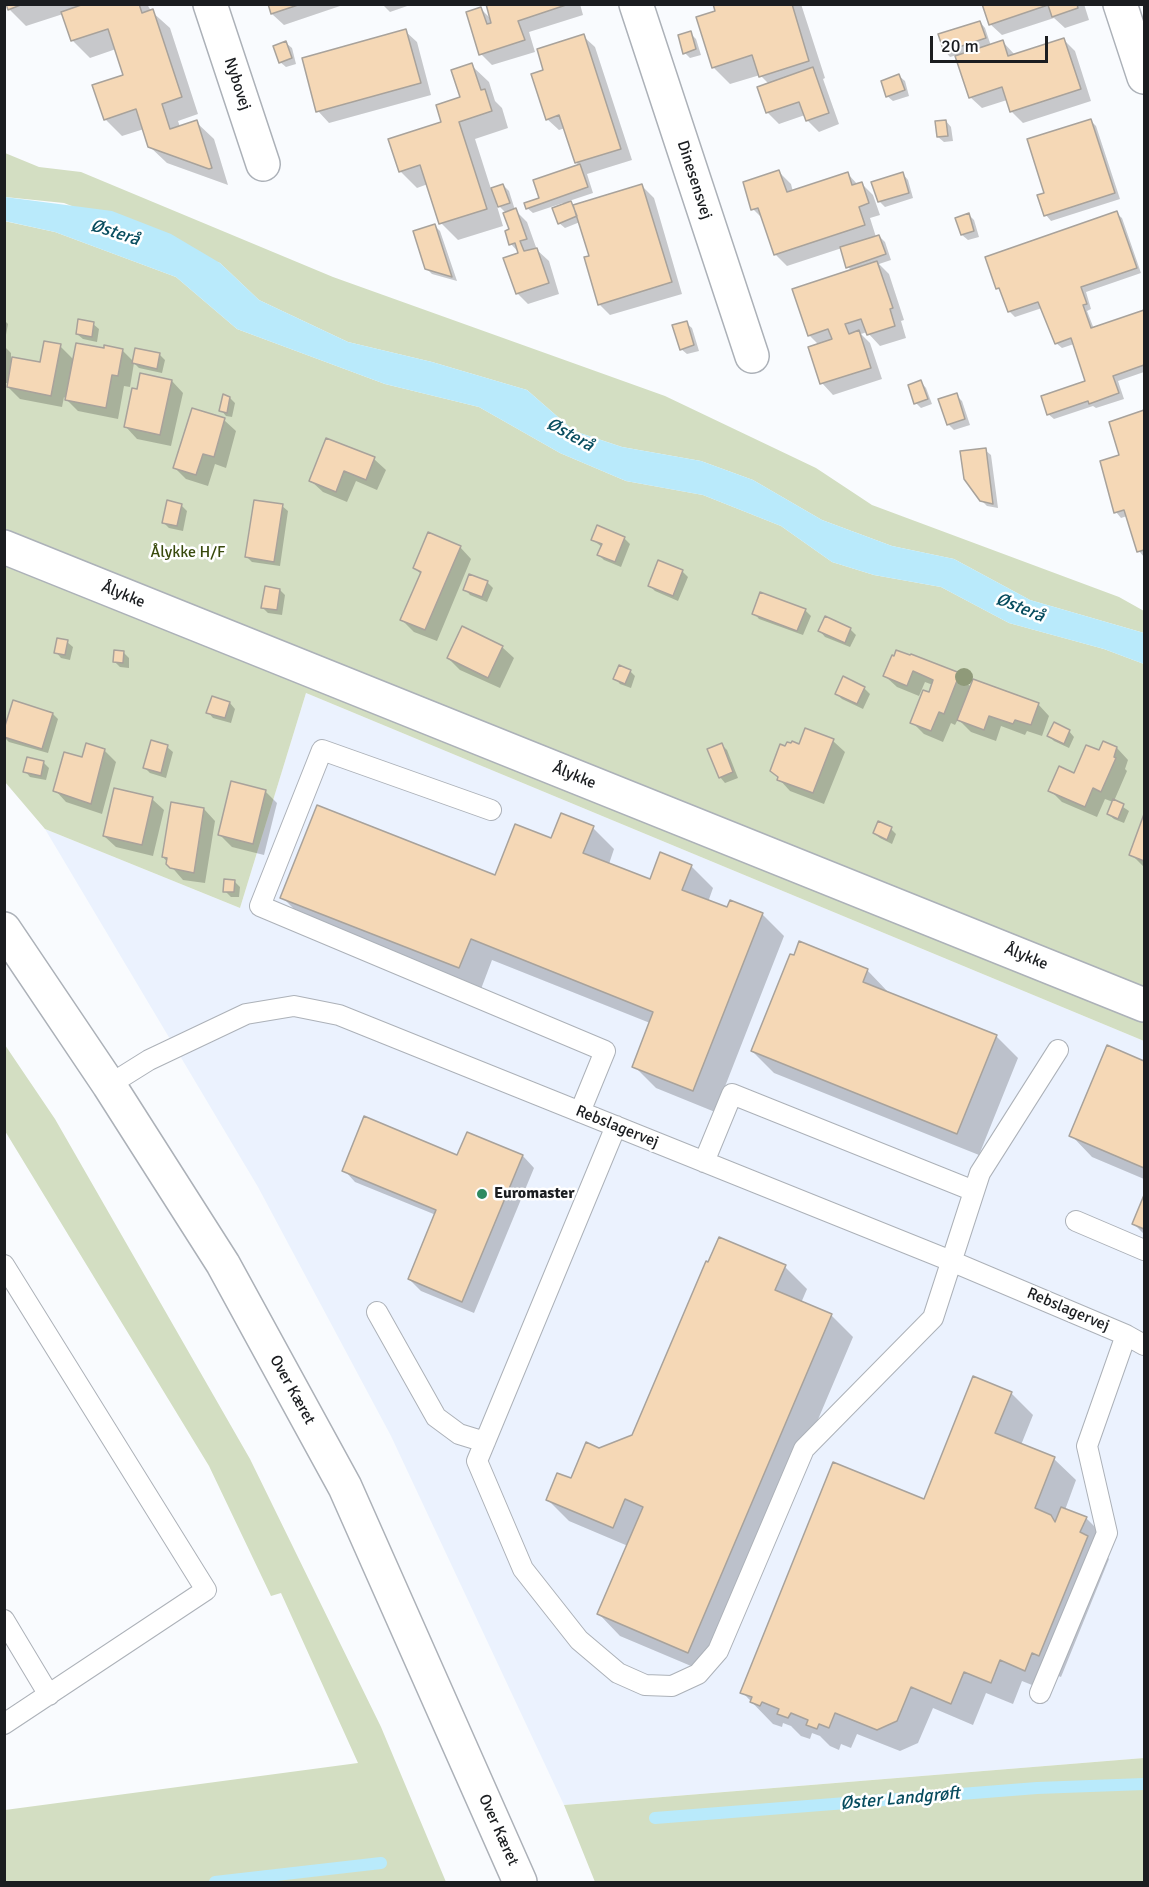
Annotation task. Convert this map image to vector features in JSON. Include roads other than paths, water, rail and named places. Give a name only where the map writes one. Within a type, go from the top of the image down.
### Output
[{"type":"street","name":"Nybovej","points":[[210,4],[263,164]]},
{"type":"street","name":"Dinesensvej","points":[[636,4],[752,356]]},
{"type":"street","points":[[1120,4],[1144,77]]},
{"type":"street","name":"Ålykke","points":[[4,547],[1144,1005]]},
{"type":"street","name":"Over Kæret","points":[[4,929],[109,1085],[223,1264],[345,1487],[516,1871]]},
{"type":"lane","points":[[491,810],[322,750],[260,906],[605,1051],[580,1112]]},
{"type":"lane","name":"Rebslagervej","points":[[109,1085],[149,1060],[246,1014],[294,1006],[339,1016],[951,1261],[1126,1335],[1144,1345]]},
{"type":"lane","points":[[616,1126],[477,1461],[523,1569],[579,1640],[618,1674],[645,1685],[672,1686],[698,1674],[718,1651],[804,1449],[933,1318],[980,1173],[1058,1050]]},
{"type":"lane","points":[[704,1162],[732,1094],[974,1191]]},
{"type":"lane","points":[[1076,1221],[1144,1250]]},
{"type":"lane","points":[[4,1265],[206,1590],[4,1724]]},
{"type":"lane","points":[[377,1312],[436,1417],[459,1434],[485,1442]]},
{"type":"lane","points":[[1040,1693],[1107,1533],[1087,1446],[1126,1335]]},
{"type":"lane","points":[[4,1620],[49,1695]]},
{"type":"water","name":"Østerå","points":[[5,197],[112,211],[171,234],[220,263],[259,300],[348,342],[432,362],[527,390],[574,431],[622,447],[701,461],[753,480],[822,520],[892,546],[954,559],[1030,600],[1144,633],[1144,664],[1104,649],[1009,623],[941,587],[874,575],[832,562],[781,526],[703,495],[626,481],[560,453],[479,407],[385,384],[237,329],[176,277],[55,232],[5,221]]},
{"type":"waterway","name":"Øster Landgrøft","points":[[655,1818],[1037,1788],[1144,1784]]},
{"type":"waterway","name":"Øster Landgrøft","points":[[215,1882],[381,1863]]},
{"type":"place","name":"Euromaster","points":[[482,1194]]},
{"type":"park label","name":"Ålykke H/F","points":[[188,553]]}]
